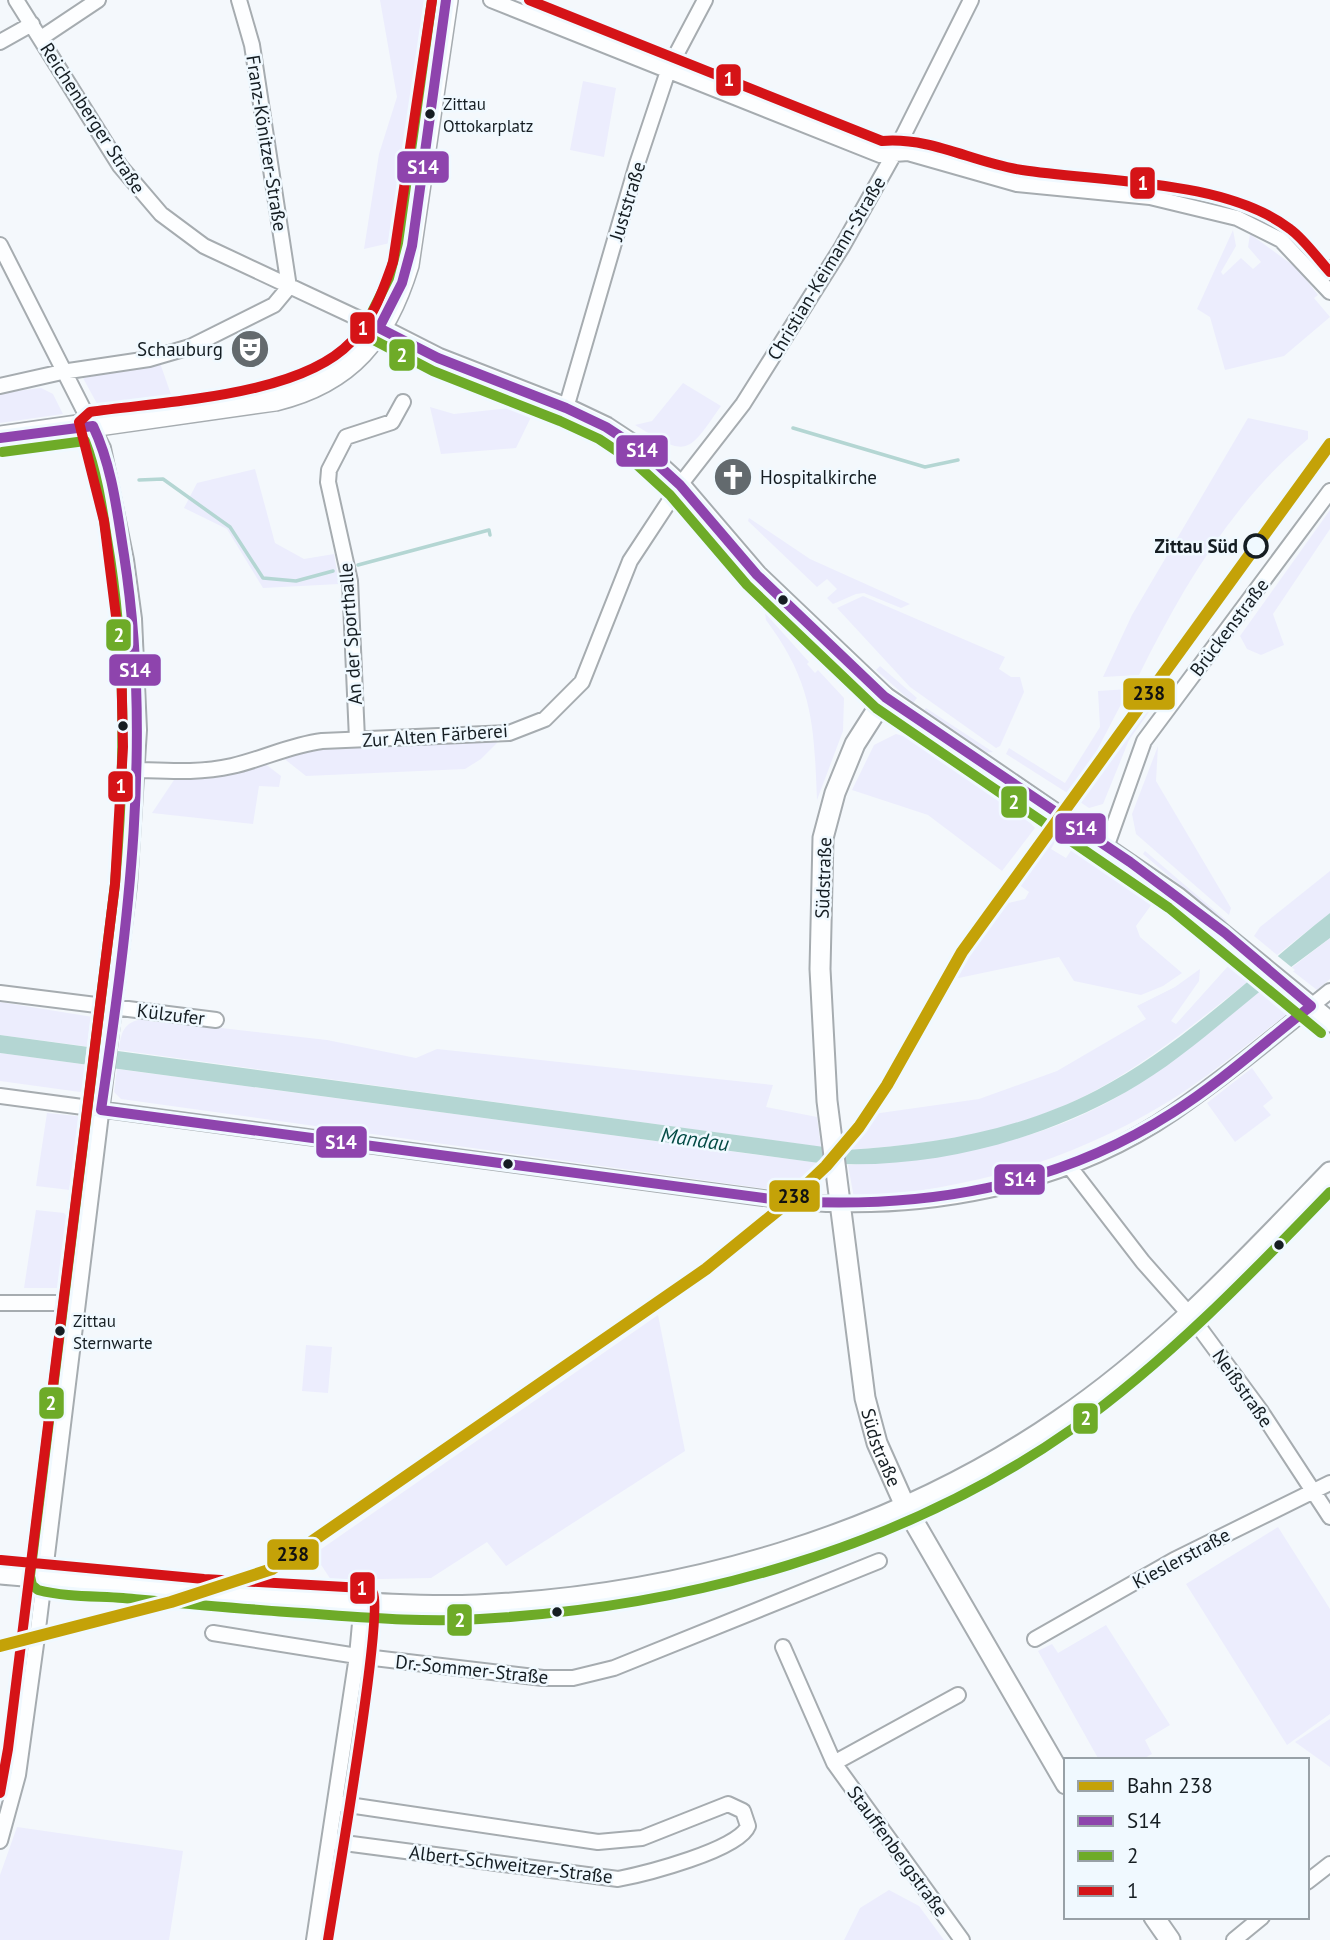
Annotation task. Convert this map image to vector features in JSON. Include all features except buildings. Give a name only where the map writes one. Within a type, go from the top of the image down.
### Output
[{"type":"main road","points":[[0,438],[296,394],[350,365],[379,328],[402,283],[412,246],[446,0]]},
{"type":"main road","points":[[379,328],[439,358],[606,427],[644,452],[680,485],[757,575],[885,697],[1019,790],[1107,845],[1242,947],[1330,1022]]},
{"type":"main road","name":"Südstraße","points":[[885,697],[855,744],[830,810],[823,838],[820,969],[829,1115],[868,1412],[877,1443],[906,1508],[1064,1781]]},
{"type":"main road","points":[[0,1574],[362,1602],[476,1605],[592,1595],[728,1567],[906,1508],[1060,1420],[1190,1315],[1330,1172]]},
{"type":"main road","points":[[1155,1919],[1170,1940]]},
{"type":"street","name":"Reichenberger Straße","points":[[16,0],[120,166],[161,214],[183,234],[379,328]]},
{"type":"street","points":[[41,38],[98,0]]},
{"type":"street","name":"Franz-Könitzer-Straße","points":[[239,0],[252,45],[289,287]]},
{"type":"street","points":[[491,0],[669,68],[880,155],[908,153],[1017,184],[1150,197],[1237,218],[1281,240],[1330,292]]},
{"type":"street","name":"Juststraße","points":[[565,408],[637,164],[669,68],[705,0]]},
{"type":"street","name":"Christian-Keimann-Straße","points":[[680,485],[743,404],[842,247],[894,155],[971,0]]},
{"type":"street","points":[[0,42],[32,24]]},
{"type":"street","points":[[0,244],[62,372],[93,426],[106,458],[131,595],[138,672],[139,770],[104,1091],[22,1751],[13,1800],[0,1841]]},
{"type":"street","points":[[1320,279],[1330,268]]},
{"type":"street","points":[[0,386],[62,372],[149,359],[190,347],[274,305],[289,287]]},
{"type":"street","name":"An der Sporthalle","points":[[357,739],[350,581],[328,482],[329,470],[346,437],[391,422],[403,402]]},
{"type":"street","name":"Zur Alten Färberei","points":[[139,770],[211,771],[250,762],[302,744],[509,733],[545,719],[582,682],[630,561],[680,485]]},
{"type":"street","name":"Brückenstraße","points":[[1107,845],[1144,741],[1330,491]]},
{"type":"street","points":[[0,1096],[668,1187],[891,1205],[964,1195],[1016,1183],[1069,1166],[1122,1142],[1172,1113],[1306,1002],[1330,991]]},
{"type":"street","name":"Külzufer","points":[[0,993],[216,1020]]},
{"type":"street","name":"Neißstraße","points":[[1069,1166],[1143,1262],[1190,1315],[1261,1410],[1330,1517]]},
{"type":"street","points":[[0,1303],[77,1303]]},
{"type":"street","name":"Kieslerstraße","points":[[1035,1639],[1174,1560],[1330,1483]]},
{"type":"street","name":"Dr.-Sommer-Straße","points":[[213,1633],[357,1656],[543,1678],[573,1678],[626,1664],[879,1561]]},
{"type":"street","points":[[314,1940],[357,1656],[362,1602]]},
{"type":"street","name":"Stauffenbergstraße","points":[[783,1647],[834,1763],[962,1940]]},
{"type":"street","points":[[834,1763],[958,1695]]},
{"type":"street","name":"Albert-Schweitzer-Straße","points":[[329,1841],[618,1879],[652,1873],[736,1840],[748,1826],[743,1811],[728,1804],[642,1838],[598,1842],[335,1803]]},
{"type":"street","points":[[1309,1880],[1330,1864]]},
{"type":"street","points":[[1234,1940],[1260,1919]]},
{"type":"shaded area","points":[[380,0],[429,0],[394,228],[390,243],[364,249],[379,154],[397,97]]},
{"type":"shaded area","points":[[583,81],[616,88],[604,157],[570,150]]},
{"type":"shaded area","points":[[1233,230],[1236,246],[1221,272],[1223,275],[1241,258],[1253,269],[1261,262],[1248,247],[1250,234],[1298,269],[1318,295],[1314,298],[1330,317],[1284,356],[1225,370],[1210,317],[1197,309]]},
{"type":"shaded area","points":[[160,363],[174,403],[101,411],[83,378]]},
{"type":"shaded area","points":[[683,383],[721,406],[692,442],[685,446],[676,446],[635,425],[652,421]]},
{"type":"shaded area","points":[[41,388],[53,394],[63,414],[0,423],[0,393]]},
{"type":"shaded area","points":[[430,407],[454,414],[520,407],[533,413],[516,448],[441,454]]},
{"type":"shaded area","points":[[1248,418],[1308,431],[1308,439],[1281,463],[1233,518],[1191,579],[1139,675],[1103,677],[1132,615]]},
{"type":"shaded area","points":[[255,469],[275,543],[304,559],[334,554],[339,584],[263,588],[227,529],[184,508],[197,483]]},
{"type":"shaded area","points":[[1330,510],[1330,529],[1273,614],[1284,645],[1261,655],[1247,649],[1240,636]]},
{"type":"shaded area","points":[[749,518],[810,559],[910,604],[901,608],[864,593],[833,604],[827,598],[837,589],[827,579],[817,587],[748,521]]},
{"type":"shaded area","points":[[863,596],[1005,657],[999,669],[1011,677],[1020,677],[1024,692],[1000,746],[996,748],[910,687],[837,608]]},
{"type":"shaded area","points":[[765,613],[809,662],[807,664],[815,673],[818,670],[844,698],[843,731],[817,800],[808,705],[793,664],[766,620]]},
{"type":"shaded area","points":[[880,666],[917,698],[913,703],[876,670]]},
{"type":"shaded area","points":[[1129,689],[1092,760],[1069,794],[1006,754],[1009,748],[1065,783],[1100,727],[1098,691]]},
{"type":"shaded area","points":[[1155,696],[1159,698],[1129,740],[1103,804],[1089,808],[1077,800]]},
{"type":"shaded area","points":[[926,708],[993,752],[984,753],[923,712]]},
{"type":"shaded area","points":[[896,734],[911,738],[1022,814],[1035,828],[1002,871],[928,815],[852,790],[874,745]]},
{"type":"shaded area","points":[[499,741],[481,759],[465,769],[306,776],[282,757],[308,750]]},
{"type":"shaded area","points":[[1158,746],[1156,781],[1231,908],[1229,915],[1136,834],[1132,814]]},
{"type":"shaded area","points":[[264,763],[281,776],[279,787],[259,786],[253,824],[152,813],[174,780],[229,775]]},
{"type":"shaded area","points":[[1074,838],[1119,868],[1116,871],[1071,842]]},
{"type":"shaded area","points":[[1051,839],[1055,842],[1051,849],[1066,858],[1072,849],[1152,904],[1136,926],[1140,937],[1182,973],[1163,986],[1141,995],[1074,981],[1059,957],[949,980],[1004,904],[1025,899],[1029,892],[1018,884]]},
{"type":"shaded area","points":[[1145,851],[1227,921],[1225,924],[1143,854]]},
{"type":"shaded area","points":[[1330,871],[1330,913],[1277,955],[1254,936],[1260,927]]},
{"type":"shaded area","points":[[1130,875],[1211,939],[1210,942],[1127,878]]},
{"type":"shaded area","points":[[1330,938],[1330,979],[1317,990],[1290,969]]},
{"type":"shaded area","points":[[1230,964],[1250,980],[1138,1065],[1068,1104],[1007,1126],[975,1134],[846,1150],[873,1114],[979,1099],[1057,1071],[1146,1019],[1137,1006],[1175,987],[1200,969],[1199,981],[1171,1021],[1176,1024]]},
{"type":"shaded area","points":[[1261,990],[1290,1012],[1198,1082],[1128,1124],[1091,1142],[1016,1170],[937,1188],[854,1198],[848,1165],[958,1152],[993,1145],[1063,1123],[1097,1108],[1147,1079]]},
{"type":"shaded area","points":[[0,1002],[99,1018],[99,1048],[0,1035]]},
{"type":"shaded area","points":[[136,1020],[327,1040],[416,1058],[437,1049],[773,1085],[766,1107],[817,1117],[821,1147],[119,1050],[124,1029]]},
{"type":"shaded area","points":[[0,1053],[96,1066],[93,1089],[80,1092],[0,1081]]},
{"type":"shaded area","points":[[1252,1068],[1273,1098],[1263,1106],[1271,1115],[1235,1142],[1207,1103]]},
{"type":"shaded area","points":[[117,1069],[819,1163],[789,1192],[121,1099],[114,1092]]},
{"type":"shaded area","points":[[47,1113],[77,1116],[83,1120],[77,1181],[70,1190],[36,1186]]},
{"type":"shaded area","points":[[36,1210],[64,1213],[73,1223],[63,1295],[57,1296],[57,1288],[24,1288]]},
{"type":"shaded area","points":[[658,1315],[685,1451],[506,1566],[487,1542],[431,1578],[331,1580],[314,1554]]},
{"type":"shaded area","points":[[306,1345],[332,1347],[328,1393],[302,1391]]},
{"type":"shaded area","points":[[1278,1527],[1330,1609],[1330,1714],[1287,1745],[1186,1584]]},
{"type":"shaded area","points":[[1106,1625],[1170,1725],[1145,1740],[1152,1754],[1145,1758],[1098,1758],[1038,1651],[1052,1644],[1058,1653]]},
{"type":"shaded area","points":[[1330,1719],[1330,1767],[1295,1742]]},
{"type":"shaded area","points":[[17,1827],[183,1851],[169,1940],[0,1940],[0,1875]]},
{"type":"shaded area","points":[[889,1890],[919,1906],[944,1940],[844,1940],[860,1908]]},
{"type":"water","name":"Mandau","points":[[1330,913],[1330,938],[1178,1058],[1126,1092],[1054,1126],[1017,1139],[978,1150],[898,1162],[819,1163],[0,1053],[0,1035],[846,1150],[879,1148],[943,1140],[1006,1126],[1037,1116],[1097,1090],[1129,1072],[1188,1030]]},
{"type":"pier","points":[[1274,953],[1295,970],[1266,991],[1249,976]]},
{"type":"waterway","points":[[793,428],[925,467],[958,460]]},
{"type":"waterway","points":[[139,480],[163,479],[230,527],[263,578],[296,581],[333,571]]},
{"type":"waterway","points":[[358,565],[489,530],[490,535]]},
{"type":"rail line","name":"238","points":[[0,1646],[171,1602],[272,1569],[706,1269],[787,1203],[826,1166],[859,1127],[887,1085],[962,952],[1330,444]]},
{"type":"transit line","name":"2","points":[[432,0],[398,243],[389,278],[366,324],[368,337],[433,371],[599,439],[635,463],[670,495],[747,585],[876,708],[1169,908],[1321,1033]]},
{"type":"transit line","name":"1","points":[[0,1793],[8,1749],[115,884],[123,747],[121,656],[104,521],[79,422],[90,412],[228,394],[299,375],[328,360],[359,333],[376,304],[393,262],[432,0]]},
{"type":"transit line","name":"S14","points":[[379,328],[402,283],[412,246],[446,0]]},
{"type":"transit line","name":"1","points":[[529,0],[882,141],[918,143],[1004,167],[1161,185],[1232,200],[1263,213],[1290,229],[1330,272]]},
{"type":"transit line","name":"S14","points":[[379,328],[438,358],[566,408],[606,427],[644,452],[680,485],[757,575],[885,697],[1130,862],[1225,933],[1311,1006]]},
{"type":"transit line","name":"S14","points":[[0,438],[93,426],[109,473],[124,555],[132,624],[137,763],[128,902],[101,1110],[786,1201],[888,1201],[986,1188],[1035,1176],[1082,1160],[1127,1139],[1172,1113],[1208,1088],[1311,1006]]},
{"type":"transit line","name":"2","points":[[2,452],[85,441],[96,477],[105,527],[121,668],[121,797],[115,884],[30,1576],[32,1585],[38,1590],[69,1595],[287,1612],[456,1620],[558,1612],[636,1601],[713,1586],[790,1565],[864,1539],[936,1508],[1006,1471],[1072,1429],[1174,1346],[1238,1286],[1330,1192]]},
{"type":"transit line","name":"1","points":[[1,1560],[204,1579],[363,1588],[373,1593],[375,1612],[372,1650],[328,1940]]},
{"type":"place","name":"Zittau Ottokarplatz","points":[[430,114]]},
{"type":"place","name":"Schauburg","points":[[250,349]]},
{"type":"place","name":"Hospitalkirche","points":[[733,477]]},
{"type":"place","name":"Zittau Süd","points":[[1256,546]]},
{"type":"place","name":"Zittau Sternwarte","points":[[60,1331]]}]
